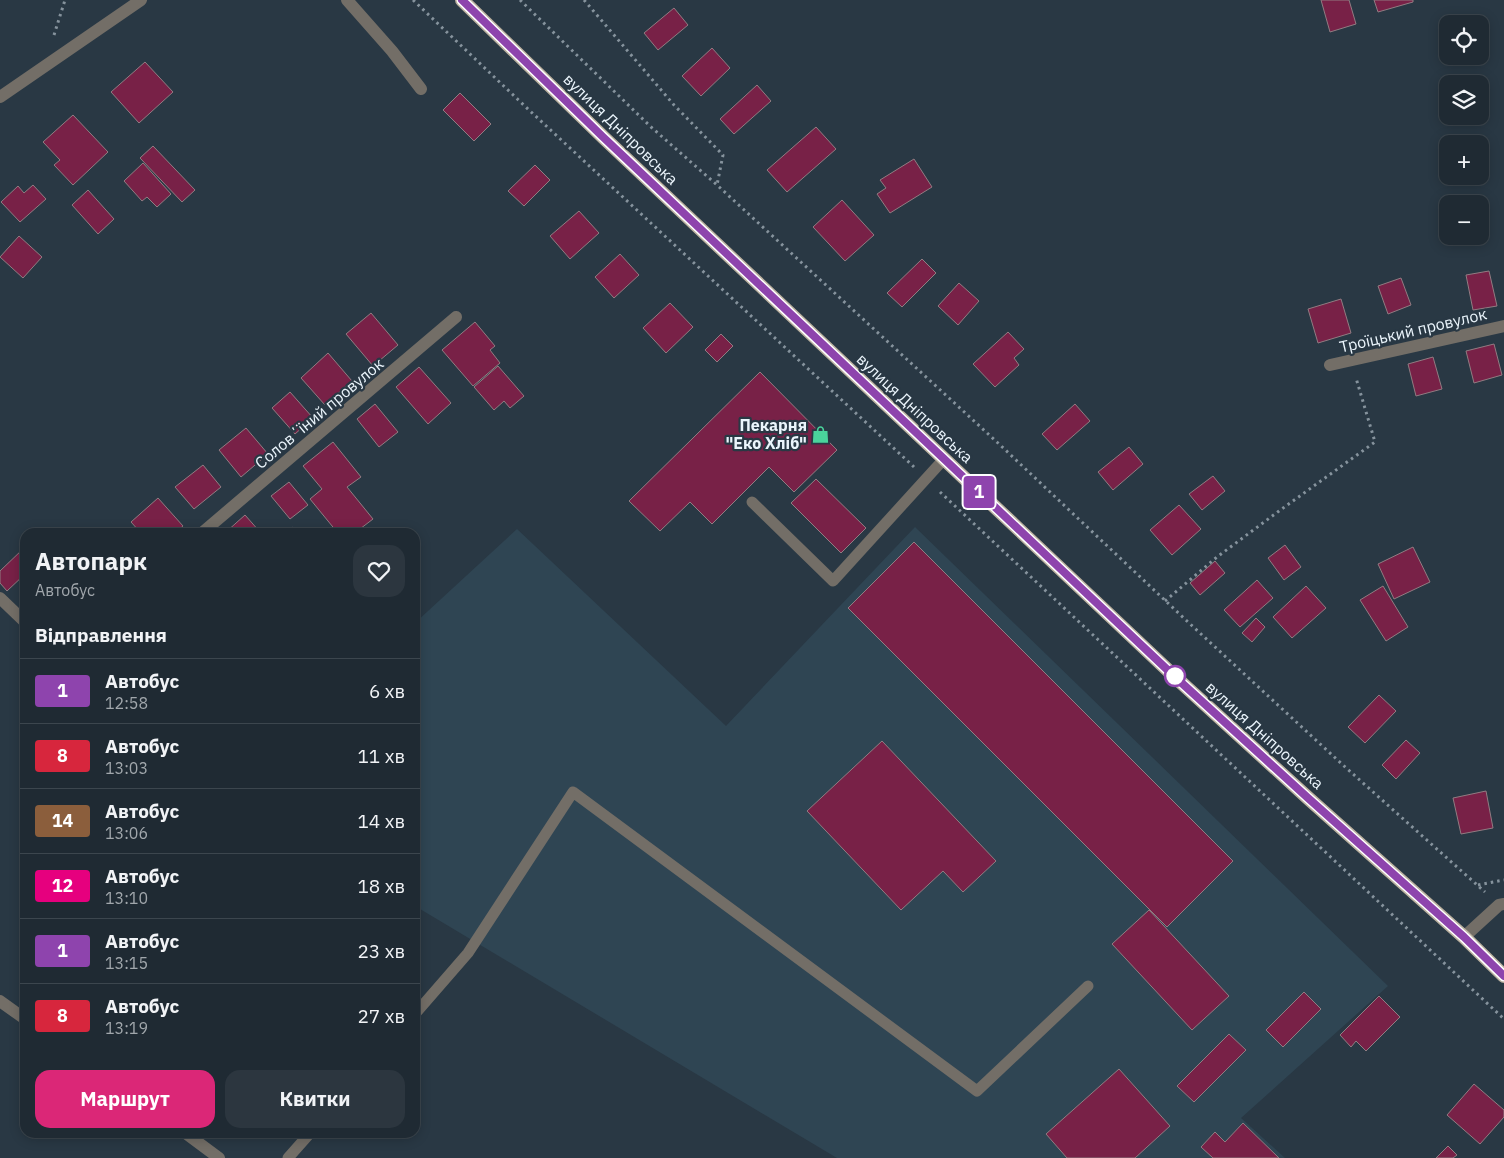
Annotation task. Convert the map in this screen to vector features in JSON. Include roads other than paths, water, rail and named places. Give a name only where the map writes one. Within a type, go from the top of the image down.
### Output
[{"type":"highway","name":"вулиця Дніпровська","points":[[462,0],[603,137],[1181,682],[1464,937],[1504,976]]},
{"type":"street","points":[[0,97],[141,0]]},
{"type":"street","points":[[347,0],[392,51],[421,89]]},
{"type":"street","name":"Соловʼїний провулок","points":[[208,528],[456,317]]},
{"type":"street","name":"Троїцький провулок","points":[[1330,366],[1504,326]]},
{"type":"street","points":[[0,598],[20,617]]},
{"type":"street","points":[[1464,937],[1500,905],[1504,904]]},
{"type":"street","points":[[0,1001],[20,1015]]},
{"type":"street","points":[[192,1138],[220,1158]]},
{"type":"lane","points":[[752,502],[833,581],[944,458]]},
{"type":"lane","points":[[420,1008],[468,953],[573,792],[977,1091],[1088,986]]},
{"type":"lane","points":[[288,1158],[306,1138]]},
{"type":"place","name":"Пекарня \"Еко Хліб\"","points":[[821,434]]}]
